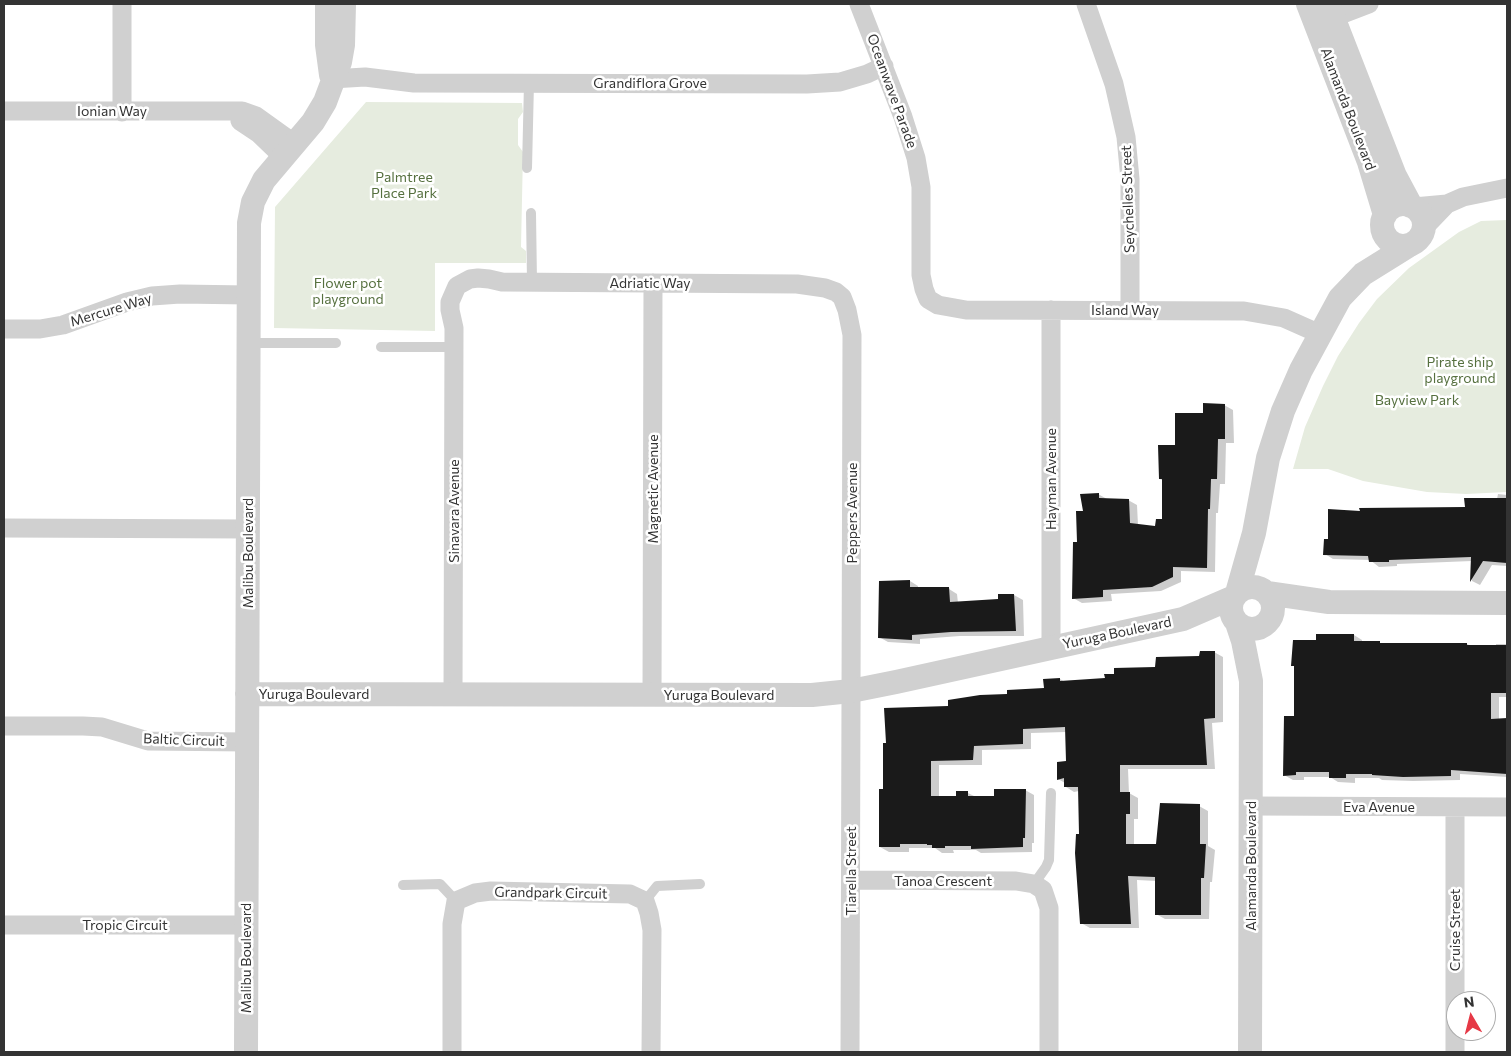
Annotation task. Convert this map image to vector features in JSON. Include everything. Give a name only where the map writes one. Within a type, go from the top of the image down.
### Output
[{"type":"street","points":[[122,4],[122,112]]},
{"type":"street","name":"Malibu Boulevard","points":[[327,4],[327,45],[332,80]]},
{"type":"street","name":"Malibu Boulevard","points":[[246,1052],[248,234],[253,202],[264,180],[320,111],[340,62],[343,45],[344,4]]},
{"type":"street","name":"Oceanwave Parade","points":[[859,4],[910,136],[918,166],[921,187],[921,275],[928,299]]},
{"type":"street","name":"Seychelles Street","points":[[1086,4],[1114,84],[1126,137],[1130,179],[1130,310]]},
{"type":"street","points":[[1321,13],[1369,4]]},
{"type":"street","name":"Alamanda Boulevard","points":[[1321,13],[1394,176],[1416,213]]},
{"type":"street","name":"Alamanda Boulevard","points":[[1321,13],[1370,162],[1383,220]]},
{"type":"street","name":"Grandiflora Grove","points":[[332,80],[348,87],[365,89],[381,89],[414,83],[807,84],[840,82],[867,74],[884,66]]},
{"type":"street","name":"Ionian Way","points":[[4,111],[221,112],[246,124],[289,150]]},
{"type":"street","points":[[1363,274],[1377,241],[1383,220],[1394,207],[1399,205],[1416,213],[1463,197],[1507,188]]},
{"type":"street","points":[[1329,602],[1290,612],[1255,629],[1248,629],[1236,622],[1231,610],[1254,533],[1263,480],[1274,436],[1292,389],[1340,298],[1363,274],[1419,240],[1416,213]]},
{"type":"street","points":[[1383,220],[1385,237],[1390,242],[1402,247],[1408,246]]},
{"type":"street","name":"Adriatic Way","points":[[463,289],[470,279],[489,278],[502,282],[797,284],[846,292]]},
{"type":"street","name":"Magnetic Avenue","points":[[652,695],[653,283]]},
{"type":"street","name":"Sinavara Avenue","points":[[453,694],[454,328],[450,302],[463,289]]},
{"type":"street","name":"Peppers Avenue","points":[[846,292],[852,335],[852,691]]},
{"type":"street","name":"Mercure Way","points":[[4,329],[40,329],[63,325],[127,302],[152,296],[180,294],[248,295]]},
{"type":"street","name":"Island Way","points":[[928,299],[938,305],[966,310],[1244,311],[1284,318],[1320,334]]},
{"type":"street","name":"Hayman Avenue","points":[[1050,648],[1051,310]]},
{"type":"street","points":[[4,528],[248,529]]},
{"type":"street","points":[[1254,533],[1266,592],[1272,599],[1274,606],[1269,621]]},
{"type":"street","points":[[1235,595],[1248,587],[1254,587],[1266,592],[1329,602],[1507,603]]},
{"type":"street","name":"Yuruga Boulevard","points":[[247,694],[807,695],[852,691],[1183,619],[1235,595]]},
{"type":"street","name":"Yuruga Boulevard","points":[[1183,619],[1236,622]]},
{"type":"street","name":"Alamanda Boulevard","points":[[1251,680],[1269,621]]},
{"type":"street","name":"Alamanda Boulevard","points":[[1236,622],[1243,641],[1251,680],[1250,1052]]},
{"type":"street","name":"Tiarella Street","points":[[850,1052],[852,691]]},
{"type":"street","name":"Baltic Circuit","points":[[4,726],[89,726],[148,741],[247,742]]},
{"type":"street","name":"Eva Avenue","points":[[1251,806],[1507,807]]},
{"type":"street","name":"Cruise Street","points":[[1454,1052],[1455,807]]},
{"type":"street","name":"Tanoa Crescent","points":[[850,880],[1016,881],[1034,884]]},
{"type":"street","points":[[1034,884],[1043,890],[1049,908],[1049,1052]]},
{"type":"street","name":"Grandpark Circuit","points":[[456,901],[475,893],[491,891],[630,894],[645,901]]},
{"type":"street","points":[[452,1052],[452,924],[456,901]]},
{"type":"street","points":[[645,901],[652,930],[651,1052]]},
{"type":"street","name":"Tropic Circuit","points":[[4,925],[246,925]]},
{"type":"lane","points":[[527,168],[529,83]]},
{"type":"lane","points":[[531,213],[532,282]]},
{"type":"lane","points":[[248,343],[336,343]]},
{"type":"lane","points":[[381,347],[454,347]]},
{"type":"lane","points":[[1034,884],[1049,860],[1050,793]]},
{"type":"lane","points":[[403,885],[440,884],[456,901]]},
{"type":"lane","points":[[645,901],[657,886],[700,884]]},
{"type":"green space","name":"Palmtree Place Park","points":[[366,102],[522,103],[523,112],[518,119],[518,145],[523,152],[521,247],[526,251],[526,263],[435,263],[435,331],[274,328],[275,207]]},
{"type":"green space","name":"Bayview Park","points":[[1507,220],[1507,492],[1466,494],[1427,492],[1363,481],[1328,469],[1293,469],[1305,427],[1323,386],[1338,356],[1377,299],[1409,268],[1459,232],[1481,221]]},
{"type":"building","points":[[1203,403],[1225,404],[1225,439],[1218,439],[1217,479],[1211,479],[1210,509],[1208,509],[1207,568],[1173,567],[1173,577],[1152,587],[1103,590],[1103,597],[1072,599],[1073,542],[1077,542],[1076,511],[1083,511],[1080,494],[1099,493],[1099,498],[1129,499],[1130,523],[1155,526],[1156,519],[1162,519],[1162,479],[1159,479],[1158,445],[1175,445],[1175,413],[1203,413]]},
{"type":"building","points":[[1464,498],[1507,498],[1507,563],[1483,561],[1470,582],[1471,557],[1369,562],[1368,556],[1323,555],[1324,539],[1328,539],[1328,509],[1360,511],[1359,508],[1465,507]]},
{"type":"building","points":[[910,580],[910,587],[949,587],[950,602],[998,599],[998,594],[1014,594],[1016,631],[912,635],[912,640],[878,638],[879,581]]},
{"type":"building","points":[[1316,634],[1354,634],[1354,641],[1380,641],[1380,643],[1507,645],[1507,693],[1491,693],[1491,719],[1507,718],[1507,774],[1451,770],[1451,776],[1403,777],[1346,774],[1346,778],[1329,778],[1329,772],[1296,772],[1296,775],[1283,776],[1284,716],[1294,716],[1294,666],[1291,666],[1293,640],[1316,640]]},
{"type":"building","points":[[1200,651],[1215,651],[1215,718],[1204,719],[1207,765],[1120,765],[1120,792],[1130,792],[1130,814],[1126,814],[1126,844],[1156,844],[1160,803],[1200,804],[1200,844],[1206,844],[1204,878],[1201,878],[1201,915],[1155,915],[1155,877],[1128,876],[1131,924],[1080,924],[1075,853],[1076,834],[1079,834],[1078,787],[1064,787],[1064,778],[1057,780],[1057,762],[1066,761],[1065,727],[1023,729],[1023,744],[974,746],[973,760],[931,761],[931,796],[956,796],[956,791],[968,791],[968,796],[994,796],[994,789],[1026,789],[1025,838],[1023,838],[1023,847],[971,849],[971,846],[932,848],[932,845],[927,844],[900,844],[900,847],[879,847],[879,789],[883,789],[883,743],[886,743],[884,708],[948,706],[948,700],[980,695],[1007,694],[1007,690],[1044,688],[1043,679],[1060,678],[1060,681],[1105,678],[1104,674],[1114,674],[1114,668],[1155,667],[1156,657],[1199,656]]},
{"type":"park label","name":"Flower pot playground","points":[[348,292]]},
{"type":"park label","name":"Pirate ship playground","points":[[1460,370]]}]
